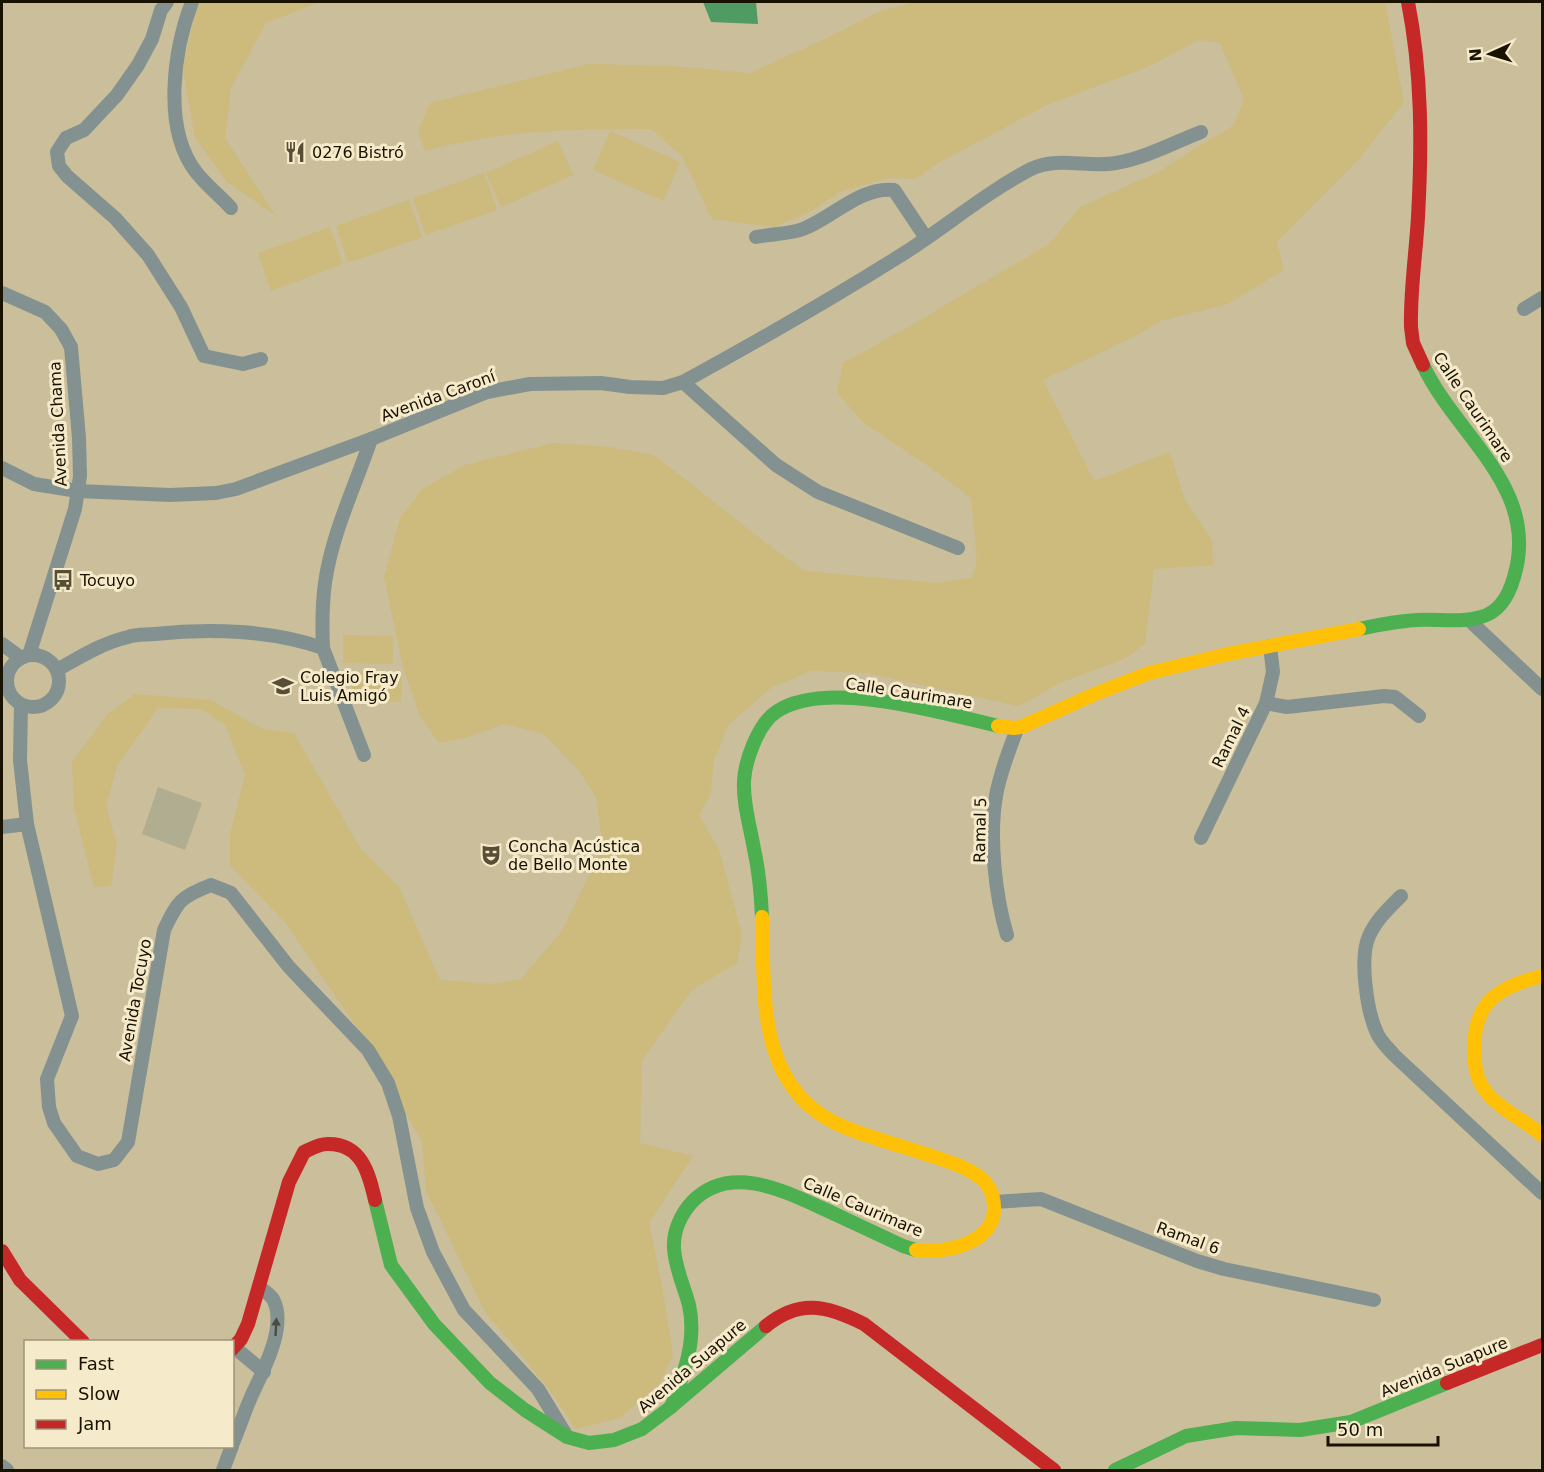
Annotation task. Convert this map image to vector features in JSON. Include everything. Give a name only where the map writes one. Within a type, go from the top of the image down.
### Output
[{"type":"street","points":[[167,2],[161,10],[152,39],[138,65],[117,95],[84,130],[66,138],[57,152],[60,166],[67,176],[115,218],[148,255],[182,307],[204,356],[243,364],[261,359]]},
{"type":"street","points":[[192,2],[176,57],[177,118],[182,144],[195,171],[231,208]]},
{"type":"street","name":"Calle Caurimare","points":[[671,1407],[686,1368],[692,1332],[691,1310],[674,1257],[675,1231],[682,1213],[698,1196],[718,1185],[741,1183],[772,1186],[917,1251],[952,1249],[977,1238],[992,1221],[994,1202],[987,1184],[968,1169],[842,1126],[821,1115],[800,1096],[788,1081],[776,1058],[764,1006],[763,912],[744,778],[750,753],[760,731],[776,712],[798,702],[819,698],[847,698],[875,701],[1017,729],[1100,691],[1145,674],[1270,646],[1400,621],[1469,620],[1485,617],[1500,609],[1509,593],[1517,570],[1520,549],[1518,519],[1493,464],[1439,393],[1425,371],[1413,345],[1411,321],[1419,196],[1420,86],[1408,2]]},
{"type":"street","name":"Avenida Caroní","points":[[2,468],[34,484],[78,491],[170,495],[216,493],[236,489],[371,439],[487,392],[530,384],[601,383],[663,388],[683,382],[812,309],[1032,169],[1052,162],[1114,164],[1134,159],[1201,132]]},
{"type":"street","points":[[756,237],[802,229],[882,189],[894,190],[926,238]]},
{"type":"street","name":"Avenida Chama","points":[[2,293],[45,312],[62,329],[71,347],[79,438],[80,476],[65,544],[25,657]]},
{"type":"street","points":[[1524,309],[1542,298]]},
{"type":"street","points":[[683,382],[776,465],[818,492],[958,548]]},
{"type":"street","points":[[364,755],[323,648],[322,618],[325,583],[333,544],[371,439]]},
{"type":"street","points":[[1469,620],[1542,689]]},
{"type":"street","points":[[57,670],[90,651],[128,636],[170,632],[213,630],[300,640],[323,648]]},
{"type":"street","points":[[2,645],[25,657],[45,658],[57,670],[58,689],[54,697],[39,707],[30,708],[21,705],[13,697],[4,677],[12,664],[25,657]]},
{"type":"street","name":"Ramal 4","points":[[1201,838],[1266,703],[1273,672],[1270,646]]},
{"type":"street","points":[[1266,703],[1287,707],[1384,696],[1395,697],[1419,716]]},
{"type":"street","name":"Avenida Tocuyo","points":[[21,705],[20,760],[27,824],[72,1016],[47,1079],[49,1107],[54,1123],[77,1156],[98,1164],[114,1160],[128,1142],[164,930],[175,908],[188,894],[211,885],[231,893],[289,967],[373,1058],[388,1083],[399,1116],[417,1208],[433,1252],[464,1310],[538,1389],[567,1437]]},
{"type":"street","name":"Ramal 5","points":[[1007,935],[1001,915],[995,873],[994,828],[996,798],[1003,765],[1017,729]]},
{"type":"street","points":[[2,826],[27,824]]},
{"type":"street","points":[[1401,896],[1381,916],[1368,938],[1364,972],[1368,1000],[1377,1034],[1394,1056],[1542,1193]]},
{"type":"street","points":[[1542,976],[1527,980],[1492,996],[1482,1008],[1474,1026],[1473,1044],[1474,1065],[1483,1087],[1494,1101],[1542,1135]]},
{"type":"street","name":"Avenida Suapure","points":[[234,1346],[248,1324],[289,1182],[304,1152],[325,1144],[342,1146],[356,1155],[368,1169],[392,1265],[434,1324],[490,1383],[525,1410],[567,1437],[589,1443],[614,1440],[642,1429],[771,1322],[785,1313],[801,1307],[836,1309],[864,1324],[1054,1470]]},
{"type":"street","name":"Ramal 6","points":[[994,1202],[1041,1199],[1215,1266],[1374,1300]]},
{"type":"street","points":[[2,1251],[20,1280],[82,1340]]},
{"type":"street","points":[[234,1441],[251,1397],[264,1372],[276,1334],[277,1319],[273,1299],[259,1287]]},
{"type":"street","name":"Avenida Suapure","points":[[1115,1470],[1185,1436],[1236,1428],[1300,1430],[1351,1422],[1542,1346]]},
{"type":"street","points":[[234,1349],[264,1372]]},
{"type":"street","points":[[223,1470],[231,1448]]},
{"type":"street","points":[[2,1466],[7,1470]]},
{"type":"shaded area","points":[[202,2],[320,2],[266,23],[231,88],[225,138],[276,216],[227,182],[195,137],[183,69],[196,9]]},
{"type":"shaded area","points":[[703,2],[756,2],[758,24],[711,22]]},
{"type":"shaded area","points":[[914,2],[1385,2],[1404,102],[1359,159],[1277,242],[1284,270],[1228,304],[1160,321],[1135,336],[1043,380],[1094,481],[1170,452],[1185,500],[1212,540],[1213,565],[1154,569],[1145,644],[1126,658],[1060,683],[1019,706],[867,673],[811,671],[772,687],[729,724],[714,759],[711,793],[699,815],[720,852],[742,935],[737,963],[692,990],[642,1060],[640,1143],[693,1156],[649,1223],[673,1355],[660,1383],[620,1418],[575,1429],[557,1400],[485,1312],[426,1190],[422,1141],[354,1023],[284,921],[230,865],[230,835],[245,775],[225,725],[202,709],[158,708],[117,766],[106,806],[117,845],[111,886],[94,887],[74,808],[72,762],[109,713],[135,694],[211,700],[262,729],[294,733],[360,848],[399,887],[440,980],[491,984],[521,979],[562,931],[603,846],[596,797],[579,771],[544,734],[504,724],[468,737],[439,743],[420,716],[403,667],[384,577],[400,518],[422,489],[465,465],[553,443],[610,447],[654,455],[805,571],[937,583],[972,578],[977,561],[971,498],[864,423],[837,393],[843,363],[1049,244],[1080,207],[1158,172],[1234,125],[1244,99],[1220,43],[1199,40],[1150,66],[1047,105],[940,162],[915,179],[888,178],[842,191],[811,211],[774,227],[712,219],[682,156],[651,129],[537,132],[481,139],[425,151],[418,131],[430,103],[589,64],[672,66],[750,73],[878,12]]},
{"type":"shaded area","points":[[610,131],[680,162],[663,201],[593,170]]},
{"type":"shaded area","points":[[558,141],[573,175],[501,207],[486,173]]},
{"type":"shaded area","points":[[484,173],[497,210],[426,235],[413,198]]},
{"type":"shaded area","points":[[409,200],[422,237],[348,263],[336,226]]},
{"type":"shaded area","points":[[330,227],[343,264],[271,291],[258,253]]},
{"type":"shaded area","points":[[343,635],[393,636],[393,664],[343,663]]},
{"type":"shaded area","points":[[352,673],[402,674],[401,702],[352,701]]},
{"type":"building","points":[[158,787],[202,803],[185,850],[142,834]]},
{"type":"traffic: fast","points":[[1359,629],[1388,623],[1473,619],[1488,615],[1503,602],[1514,577],[1519,545],[1516,516],[1506,490],[1491,464],[1437,391],[1423,365]]},
{"type":"traffic: fast","points":[[762,917],[756,857],[746,807],[744,781],[747,763],[758,734],[776,712],[798,702],[824,698],[853,698],[885,701],[998,726]]},
{"type":"traffic: fast","points":[[671,1407],[685,1370],[691,1331],[689,1305],[675,1255],[675,1235],[678,1223],[688,1207],[707,1190],[723,1184],[740,1182],[775,1189],[916,1250]]},
{"type":"traffic: fast","points":[[375,1200],[391,1265],[434,1324],[490,1383],[525,1410],[567,1437],[589,1443],[614,1440],[642,1429],[766,1326]]},
{"type":"traffic: fast","points":[[1115,1470],[1186,1436],[1236,1428],[1300,1430],[1351,1422],[1447,1383]]},
{"type":"traffic: slow","points":[[998,726],[1021,727],[1149,673],[1228,654],[1359,629]]},
{"type":"traffic: slow","points":[[762,917],[766,1008],[771,1037],[780,1065],[794,1090],[815,1111],[844,1127],[960,1166],[978,1176],[990,1190],[994,1205],[992,1220],[977,1238],[953,1248],[916,1250]]},
{"type":"traffic: slow","points":[[1542,976],[1513,985],[1492,999],[1484,1008],[1479,1019],[1474,1049],[1476,1070],[1484,1089],[1503,1108],[1542,1135]]},
{"type":"traffic: jam","points":[[1408,2],[1416,55],[1420,136],[1418,217],[1411,327],[1413,343],[1423,365]]},
{"type":"traffic: jam","points":[[234,1347],[241,1339],[248,1324],[289,1182],[304,1152],[324,1144],[339,1145],[356,1154],[370,1180],[375,1200]]},
{"type":"traffic: jam","points":[[2,1251],[20,1280],[81,1340]]},
{"type":"traffic: jam","points":[[766,1326],[778,1317],[802,1308],[826,1309],[864,1324],[1054,1470]]},
{"type":"traffic: jam","points":[[1447,1383],[1542,1345]]},
{"type":"place","name":"0276 Bistró","points":[[295,152]]},
{"type":"place","name":"Tocuyo","points":[[63,580]]},
{"type":"place","name":"Colegio Fray Luis Amigó","points":[[283,686]]},
{"type":"place","name":"Concha Acústica de Bello Monte","points":[[491,855]]}]
